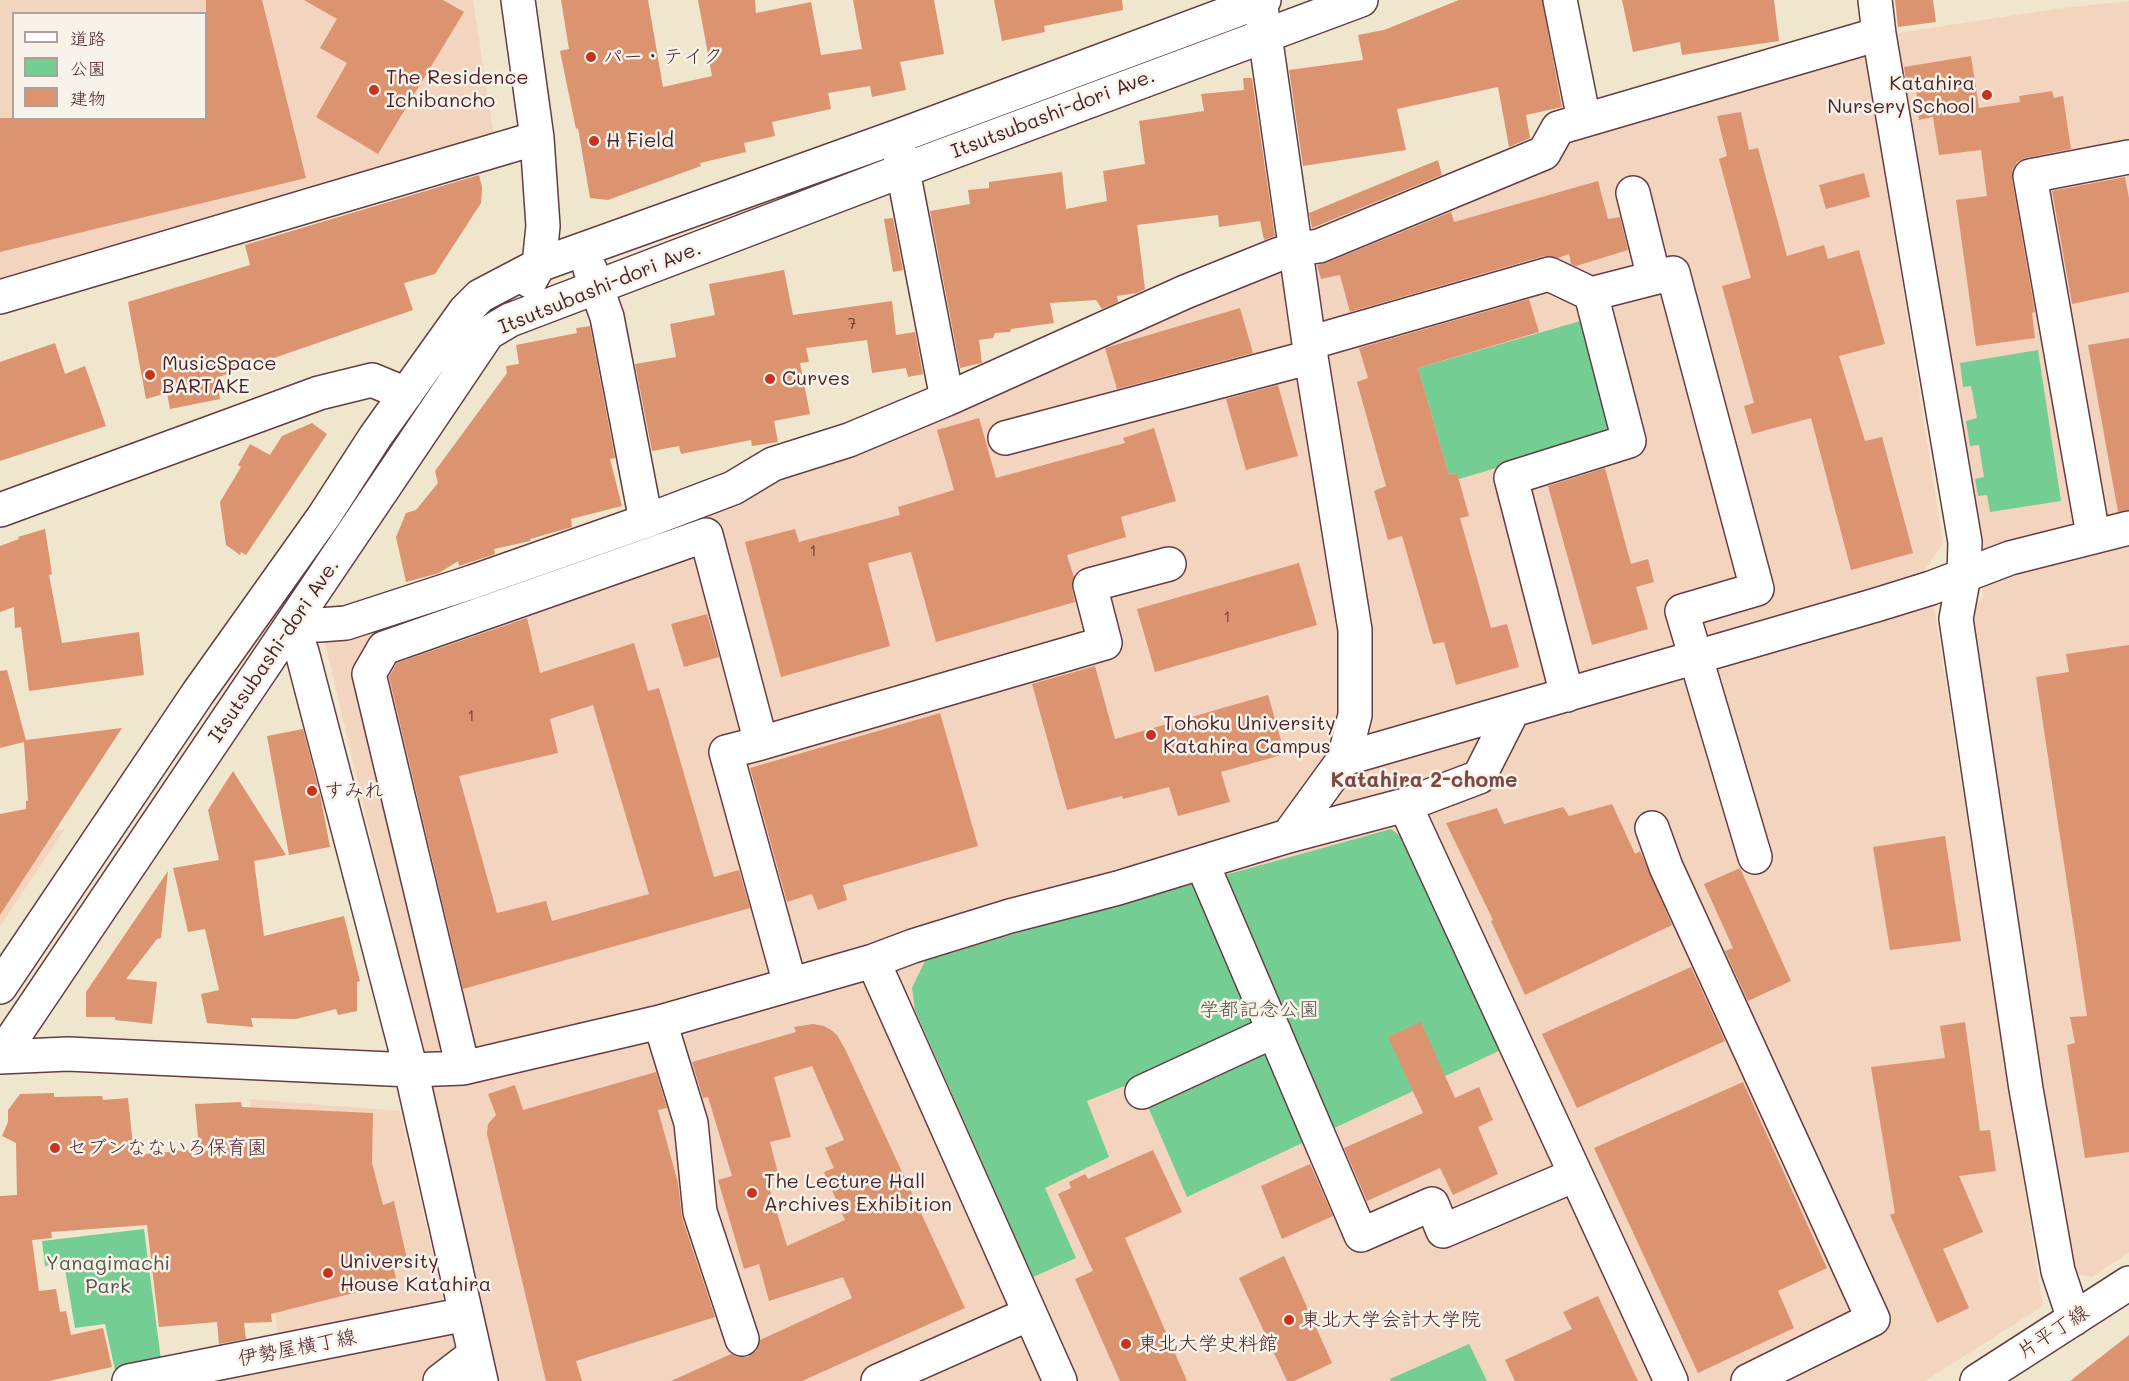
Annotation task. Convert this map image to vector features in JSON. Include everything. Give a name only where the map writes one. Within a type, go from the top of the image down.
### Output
[{"type":"street","points":[[510,320],[539,265],[543,226],[537,138],[518,0]]},
{"type":"street","name":"Itsutsubashi-dori Ave.","points":[[0,1057],[429,417],[488,333],[510,320],[1361,0]]},
{"type":"street","points":[[1560,0],[1584,120]]},
{"type":"street","points":[[1875,0],[1965,542],[1964,575],[1956,619],[2026,1089],[2058,1271],[2074,1319]]},
{"type":"street","points":[[1261,1],[1310,350],[1355,630],[1355,715],[1344,759],[1288,836]]},
{"type":"street","name":"Itsutsubashi-dori Ave.","points":[[0,987],[198,693],[324,516],[406,394],[465,311],[480,297],[539,265],[896,137],[1261,1]]},
{"type":"street","points":[[440,1381],[478,1368],[411,1070],[302,652],[292,624],[345,623],[472,582],[646,521],[733,488],[773,464],[849,440],[947,399],[1185,292],[1277,255],[1296,249],[1319,246],[1544,153],[1558,128],[1879,34]]},
{"type":"street","points":[[896,137],[947,399]]},
{"type":"street","points":[[0,297],[537,138]]},
{"type":"street","points":[[2093,535],[2030,176],[2129,158]]},
{"type":"street","points":[[1633,194],[1654,278]]},
{"type":"street","points":[[583,250],[607,317],[646,521]]},
{"type":"street","points":[[1005,438],[1310,350],[1549,274],[1591,294],[1674,273],[1757,589],[1682,611],[1755,856]]},
{"type":"street","points":[[1567,695],[1511,477],[1629,441],[1591,294]]},
{"type":"street","points":[[0,510],[319,393],[372,380],[406,394]]},
{"type":"street","points":[[1344,759],[1876,605],[2010,558],[2093,535],[2129,528]]},
{"type":"street","points":[[463,1068],[369,674],[384,648],[706,535],[761,742]]},
{"type":"street","points":[[790,984],[726,752],[1105,643],[1090,585],[1169,564]]},
{"type":"street","points":[[0,1057],[68,1054],[411,1070],[463,1068],[660,1022],[873,961],[1010,916],[1202,863],[1288,836],[1405,805],[1479,777],[1512,712]]},
{"type":"street","points":[[1405,805],[1671,1381]]},
{"type":"street","points":[[1653,828],[1666,867],[1873,1319],[1748,1381]]},
{"type":"street","points":[[1202,863],[1361,1235],[1432,1204],[1443,1231],[1575,1175]]},
{"type":"street","points":[[873,961],[1060,1381]]},
{"type":"street","points":[[660,1022],[690,1123],[700,1212],[742,1339]]},
{"type":"street","points":[[1142,1092],[1274,1031]]},
{"type":"street","name":"片平丁線","points":[[1977,1381],[2129,1283]]},
{"type":"street","name":"伊勢屋横丁線","points":[[129,1381],[466,1314]]},
{"type":"street","points":[[878,1381],[1029,1314]]},
{"type":"shaded area","points":[[0,0],[473,0],[495,143],[0,289]]},
{"type":"shaded area","points":[[2129,1],[2129,1252],[2092,1277],[2071,1273],[1966,621],[1983,597],[1898,33],[2055,9]]},
{"type":"shaded area","name":"Tohoku University Katahira Campus","points":[[1863,53],[1883,162],[1943,543],[1919,578],[1931,588],[2043,1306],[1925,1381],[498,1381],[325,642],[1564,134]]},
{"type":"shaded area","points":[[65,829],[0,926],[0,842]]},
{"type":"shaded area","points":[[250,1099],[400,1111],[443,1299],[278,1336]]},
{"type":"shaded area","points":[[452,1334],[463,1381],[211,1381]]},
{"type":"green space","points":[[1584,320],[1613,425],[1608,435],[1459,479],[1456,473],[1449,475],[1418,368]]},
{"type":"green space","points":[[2038,350],[2061,501],[1990,512],[1987,495],[1978,496],[1975,479],[1984,477],[1979,445],[1970,446],[1966,421],[1977,418],[1971,386],[1963,387],[1960,363]]},
{"type":"green space","name":"学都記念公園","points":[[1391,829],[1410,843],[1503,1049],[1187,1197],[1137,1081],[1087,1101],[1109,1157],[1045,1188],[1076,1258],[1033,1277],[915,1010],[912,988],[925,961],[1020,932]]},
{"type":"green space","name":"Yanagimachi Park","points":[[144,1229],[161,1360],[115,1370],[105,1324],[75,1328],[64,1263],[45,1266],[42,1241]]},
{"type":"green space","points":[[1469,1344],[1487,1381],[1391,1381],[1390,1379]]},
{"type":"building","points":[[206,0],[262,0],[306,178],[0,252],[0,118],[12,118],[12,120],[207,120]]},
{"type":"building","name":"The Residence Ichibancho","points":[[304,0],[443,0],[464,12],[378,154],[316,117],[347,63],[320,48],[337,19]]},
{"type":"building","points":[[561,0],[648,0],[663,87],[712,76],[698,0],[755,0],[756,13],[811,2],[821,55],[862,49],[853,0],[934,0],[944,54],[900,62],[906,90],[872,97],[870,86],[828,93],[831,109],[772,122],[775,136],[744,143],[746,152],[700,163],[701,166],[608,200],[590,198],[578,128],[576,129],[560,51],[569,49]]},
{"type":"building","points":[[994,0],[1122,0],[1123,10],[1044,26],[1045,32],[1002,41]]},
{"type":"building","points":[[1459,0],[1542,0],[1562,107],[1526,115],[1530,138],[1509,147],[1498,87],[1397,109],[1406,150],[1303,166],[1289,70],[1363,60],[1358,35],[1384,30]]},
{"type":"building","points":[[1622,0],[1774,0],[1779,41],[1682,55],[1680,42],[1633,52]]},
{"type":"building","points":[[1895,0],[1933,0],[1936,22],[1898,27]]},
{"type":"building","points":[[1971,56],[1979,108],[2020,102],[2019,96],[2052,91],[2054,98],[2063,96],[2071,149],[2026,158],[2017,162],[2012,170],[2035,312],[2032,313],[2035,338],[1976,346],[1956,200],[1987,196],[1981,150],[1939,155],[1933,117],[1919,120],[1916,87],[1907,89],[1904,67]]},
{"type":"building","points":[[1243,78],[1252,78],[1275,236],[1264,240],[1260,221],[1219,227],[1218,215],[1137,225],[1145,289],[1137,293],[1117,296],[1118,302],[1102,309],[1096,300],[1050,303],[1054,323],[1011,329],[1010,332],[995,333],[993,338],[979,340],[982,363],[960,368],[930,211],[970,204],[968,190],[989,188],[989,182],[1062,172],[1066,209],[1107,201],[1103,171],[1145,164],[1139,121],[1204,111],[1201,94],[1244,90]]},
{"type":"building","points":[[1741,112],[1749,150],[1758,148],[1787,256],[1824,245],[1828,259],[1859,250],[1885,344],[1839,356],[1865,441],[1882,437],[1913,553],[1851,570],[1811,418],[1752,434],[1744,406],[1754,403],[1722,286],[1751,278],[1719,159],[1727,156],[1717,116]]},
{"type":"building","points":[[1438,160],[1442,175],[1312,228],[1309,213]]},
{"type":"building","points":[[1864,173],[1870,197],[1826,209],[1819,185]]},
{"type":"building","points":[[479,175],[482,187],[481,203],[435,274],[404,283],[413,310],[216,378],[220,399],[170,409],[167,393],[146,399],[128,302],[250,265],[245,245]]},
{"type":"building","points":[[2125,177],[2129,198],[2129,292],[2072,304],[2052,191]]},
{"type":"building","points":[[1598,181],[1608,219],[1620,217],[1628,250],[1576,266],[1571,264],[1569,254],[1558,258],[1544,256],[1350,312],[1340,275],[1321,279],[1317,265],[1451,212],[1454,222]]},
{"type":"building","points":[[893,218],[903,270],[893,272],[884,219]]},
{"type":"building","points":[[784,270],[793,315],[892,301],[896,335],[915,332],[923,374],[908,377],[906,368],[872,373],[867,340],[806,348],[809,362],[800,363],[810,414],[774,421],[778,442],[752,446],[751,440],[681,454],[679,446],[652,451],[635,364],[676,357],[670,324],[715,315],[709,284]]},
{"type":"building","points":[[1529,299],[1539,332],[1418,368],[1449,475],[1457,473],[1469,516],[1460,518],[1491,628],[1507,624],[1519,667],[1456,685],[1444,642],[1433,644],[1402,536],[1388,540],[1374,491],[1386,486],[1357,382],[1368,378],[1359,348]]},
{"type":"building","points":[[1240,308],[1253,353],[1117,389],[1105,348]]},
{"type":"building","points":[[590,326],[615,458],[610,459],[622,506],[571,519],[572,527],[530,539],[530,541],[494,549],[495,554],[459,566],[458,561],[439,573],[406,582],[396,537],[406,513],[416,510],[438,483],[435,471],[507,373],[506,366],[519,364],[516,345],[577,333],[576,328]]},
{"type":"building","points":[[2129,338],[2129,510],[2118,512],[2088,345]]},
{"type":"building","points":[[55,343],[65,374],[85,366],[106,426],[0,461],[0,362]]},
{"type":"building","points":[[1278,385],[1298,456],[1246,470],[1226,399]]},
{"type":"building","points":[[979,418],[996,478],[1125,443],[1123,438],[1154,428],[1176,501],[1121,517],[1126,537],[1067,555],[1074,577],[1072,589],[1075,602],[936,642],[911,552],[868,563],[890,646],[781,677],[745,542],[795,529],[799,542],[900,515],[898,507],[954,490],[937,430]]},
{"type":"building","points":[[312,423],[327,434],[246,555],[241,552],[240,555],[226,545],[220,502],[241,467],[238,465],[250,444],[270,455],[282,436]]},
{"type":"building","points":[[1605,468],[1631,564],[1648,559],[1654,582],[1636,587],[1648,629],[1592,645],[1548,486]]},
{"type":"building","points":[[45,529],[52,574],[49,575],[62,643],[139,632],[144,675],[29,691],[21,627],[15,628],[14,607],[0,612],[0,546],[19,539],[18,537]]},
{"type":"building","points":[[1299,563],[1317,625],[1155,672],[1137,609]]},
{"type":"building","points":[[707,614],[719,657],[684,667],[671,624]]},
{"type":"building","points":[[527,618],[540,673],[634,643],[648,691],[659,688],[714,877],[739,870],[750,908],[463,989],[389,677],[397,663]],"holes":[[[593,705],[649,894],[552,921],[546,901],[497,913],[459,776],[558,753],[550,719]]]},
{"type":"building","points":[[2129,645],[2129,1152],[2085,1158],[2067,1045],[2075,1043],[2070,1017],[2087,1016],[2036,677],[2069,672],[2066,654]]},
{"type":"building","points":[[1095,666],[1115,739],[1268,695],[1285,754],[1221,772],[1230,802],[1178,816],[1169,787],[1067,810],[1032,684]]},
{"type":"building","points":[[7,670],[26,740],[122,728],[0,915],[0,814],[26,809],[26,801],[28,801],[24,742],[0,748],[0,671]]},
{"type":"building","points":[[940,713],[978,846],[843,885],[847,900],[818,910],[812,894],[787,902],[750,768]]},
{"type":"building","points":[[303,729],[321,799],[330,847],[289,855],[267,736]]},
{"type":"building","points":[[233,771],[286,855],[254,861],[264,936],[344,916],[360,981],[357,982],[357,1011],[338,1015],[336,1009],[296,1019],[251,1018],[253,1027],[207,1023],[201,994],[219,990],[205,929],[188,932],[173,868],[219,860],[208,810]]},
{"type":"building","points":[[1612,804],[1635,854],[1640,851],[1672,925],[1525,995],[1491,921],[1493,920],[1446,823],[1497,808],[1504,824],[1563,807],[1569,816]]},
{"type":"building","points":[[1945,836],[1961,941],[1890,950],[1873,847]]},
{"type":"building","points":[[1740,868],[1791,981],[1748,1001],[1725,951],[1733,948],[1704,884]]},
{"type":"building","points":[[168,871],[161,938],[157,939],[126,979],[157,982],[152,1024],[115,1020],[115,1017],[86,1017],[86,992]]},
{"type":"building","points":[[1691,967],[1725,1041],[1577,1108],[1542,1034]]},
{"type":"building","points":[[1421,1022],[1455,1098],[1479,1087],[1493,1120],[1478,1127],[1498,1174],[1453,1195],[1440,1168],[1367,1201],[1344,1148],[1423,1113],[1388,1037]]},
{"type":"building","points":[[1965,1022],[1980,1131],[1990,1130],[1996,1171],[1959,1176],[1983,1232],[1943,1249],[1969,1308],[1937,1323],[1890,1215],[1895,1213],[1871,1067],[1945,1058],[1940,1026]]},
{"type":"building","points":[[813,1024],[824,1026],[837,1035],[965,1308],[802,1381],[671,1381],[731,1354],[748,1357],[756,1351],[760,1340],[852,1298],[843,1277],[769,1301],[759,1264],[744,1269],[718,1180],[732,1176],[708,1097],[703,1098],[692,1062],[796,1032],[794,1027]],"holes":[[[812,1066],[844,1140],[825,1148],[834,1168],[824,1172],[845,1220],[787,1246],[767,1180],[779,1177],[770,1142],[791,1137],[774,1077]]]},
{"type":"building","points":[[656,1072],[667,1108],[658,1110],[678,1183],[682,1218],[715,1317],[576,1361],[582,1381],[546,1381],[487,1134],[488,1124],[496,1115],[488,1094],[515,1085],[523,1110]]},
{"type":"building","points":[[1743,1082],[1827,1268],[1778,1291],[1794,1328],[1698,1373],[1594,1148]]},
{"type":"building","points":[[54,1093],[54,1097],[102,1096],[103,1100],[128,1098],[134,1155],[199,1149],[195,1104],[241,1102],[242,1107],[373,1113],[372,1163],[383,1205],[394,1201],[407,1259],[392,1262],[397,1282],[271,1314],[272,1322],[244,1323],[246,1339],[219,1344],[217,1322],[159,1327],[147,1225],[51,1232],[52,1238],[32,1240],[39,1291],[56,1289],[60,1312],[66,1311],[71,1335],[103,1328],[112,1367],[49,1381],[0,1381],[0,1196],[17,1195],[16,1143],[2,1136],[8,1122],[8,1110],[20,1094]]},
{"type":"building","points":[[1153,1150],[1182,1212],[1125,1238],[1187,1381],[1120,1381],[1075,1279],[1093,1271],[1058,1194],[1071,1188],[1069,1182],[1085,1174],[1088,1179]]},
{"type":"building","points":[[1310,1164],[1333,1216],[1282,1239],[1261,1186]]},
{"type":"building","points":[[1284,1256],[1332,1363],[1294,1381],[1287,1381],[1239,1278]]},
{"type":"building","points":[[1598,1296],[1638,1381],[1515,1381],[1505,1360],[1572,1329],[1563,1312]]},
{"type":"building","points":[[2129,1335],[2129,1381],[2070,1381]]},
{"type":"place","name":"パー・テイク","points":[[591,57]]},
{"type":"place","name":"The Residence Ichibancho","points":[[374,90]]},
{"type":"place","name":"Katahira Nursery School","points":[[1987,95]]},
{"type":"place","name":"H Field","points":[[594,141]]},
{"type":"place","name":"MusicSpace BARTAKE","points":[[150,375]]},
{"type":"place","name":"Curves","points":[[770,379]]},
{"type":"place","name":"Tohoku University Katahira Campus","points":[[1151,735]]},
{"type":"place","name":"すみれ","points":[[312,791]]},
{"type":"place","name":"セブンなないろ保育園","points":[[55,1148]]},
{"type":"place","name":"The Lecture Hall Archives Exhibition","points":[[752,1193]]},
{"type":"place","name":"University House Katahira","points":[[328,1273]]},
{"type":"place","name":"東北大学会計大学院","points":[[1289,1320]]},
{"type":"place","name":"東北大学史料館","points":[[1126,1344]]},
{"type":"district","name":"Katahira 2-chome","points":[[1424,781]]}]
